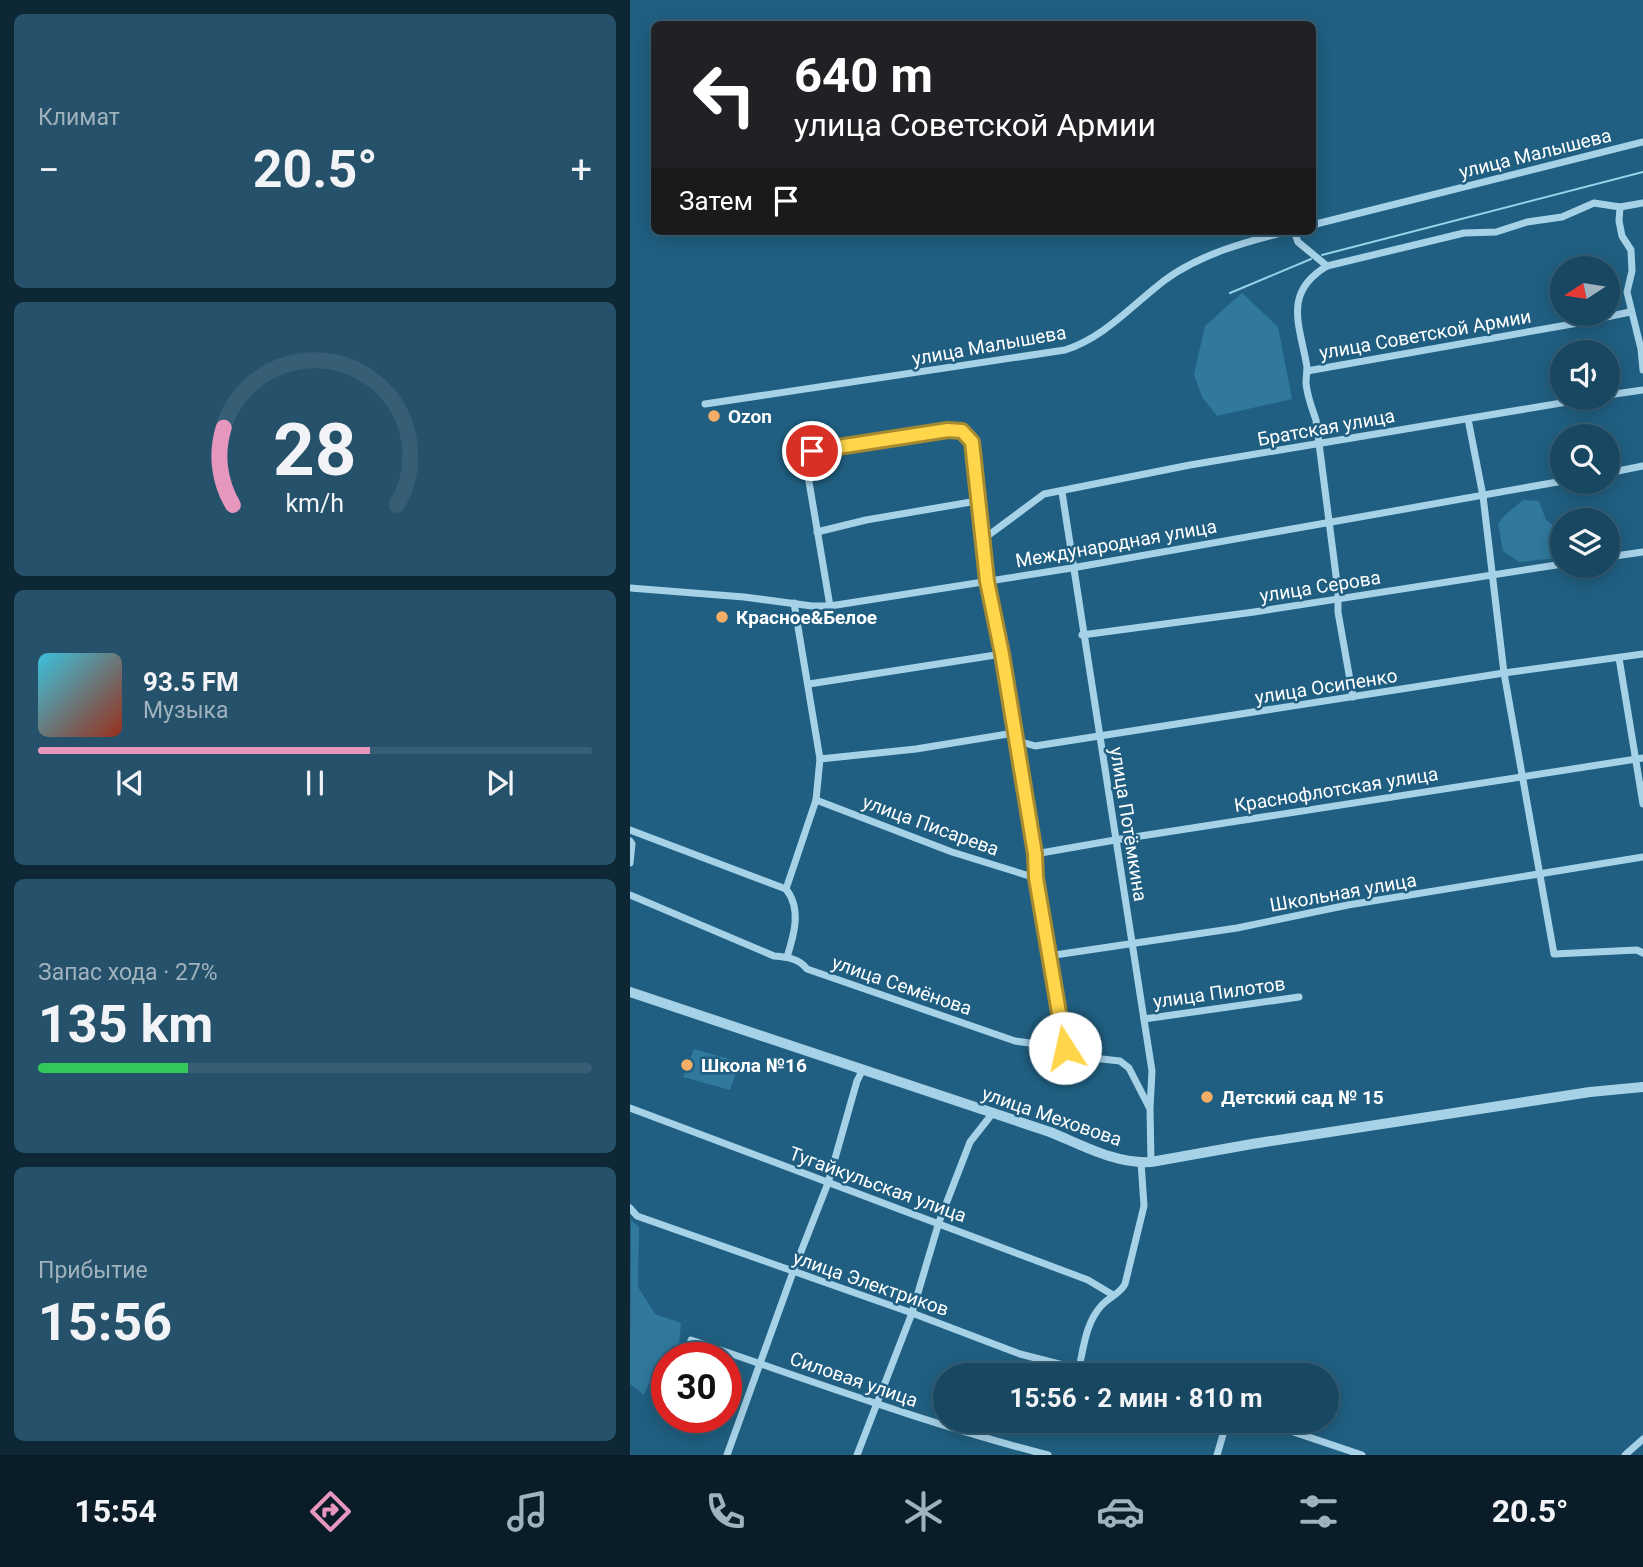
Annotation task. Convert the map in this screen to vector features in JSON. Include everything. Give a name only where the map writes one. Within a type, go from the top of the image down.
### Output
[{"type":"street","name":"улица Малышева","points":[[1316,224],[1643,142]]},
{"type":"street","points":[[1353,698],[1328,523],[1320,445],[1316,420],[1309,401],[1307,370],[1296,313],[1300,293],[1311,276],[1327,266],[1464,233],[1496,232],[1527,222],[1562,217],[1594,203],[1620,207],[1643,203]]},
{"type":"street","points":[[1620,207],[1622,236],[1631,250],[1632,271],[1627,292],[1641,349],[1643,370]]},
{"type":"street","name":"улица Малышева","points":[[705,404],[1065,350],[1094,337],[1166,279],[1192,264],[1256,239],[1274,235]]},
{"type":"street","name":"улица Малышева","points":[[1294,235],[1298,242],[1327,266]]},
{"type":"street","name":"улица Советской Армии","points":[[1307,370],[1630,312]]},
{"type":"street","points":[[1620,393],[1643,390]]},
{"type":"street","name":"Братская улица","points":[[982,540],[1044,494],[1056,490],[1062,492],[1085,485],[1190,465],[1550,405]]},
{"type":"street","points":[[1468,419],[1483,496],[1504,673],[1554,954],[1637,950],[1643,953]]},
{"type":"street","points":[[830,606],[806,464],[807,455],[812,451],[948,430],[962,431],[972,442],[987,581],[1002,654],[1035,854],[1048,957],[1065,1048]]},
{"type":"street","points":[[1620,471],[1643,466]]},
{"type":"street","name":"Международная улица","points":[[630,588],[830,606],[1072,568],[1550,483]]},
{"type":"street","name":"улица Потёмкина","points":[[1062,492],[1082,635],[1152,1071],[1144,1206],[1125,1284],[1120,1292],[1103,1303],[1090,1322],[1080,1363]]},
{"type":"street","points":[[817,532],[866,520],[977,501]]},
{"type":"street","points":[[1620,555],[1643,552]]},
{"type":"street","name":"улица Серова","points":[[1082,635],[1550,566]]},
{"type":"street","points":[[786,890],[816,800],[820,759],[794,603]]},
{"type":"street","points":[[809,684],[1002,654]]},
{"type":"street","name":"улица Осипенко","points":[[820,759],[1014,736],[1035,746],[1643,654]]},
{"type":"street","points":[[1619,657],[1639,758],[1643,804]]},
{"type":"street","name":"Краснофлотская улица","points":[[1035,854],[1639,758]]},
{"type":"street","name":"улица Писарева","points":[[816,800],[952,852],[1036,878]]},
{"type":"street","points":[[630,830],[786,890],[793,898],[795,909],[794,933],[787,957]]},
{"type":"street","points":[[630,841],[630,863]]},
{"type":"street","name":"Школьная улица","points":[[1048,957],[1643,857]]},
{"type":"street","name":"улица Семёнова","points":[[630,895],[774,956],[803,963],[807,969],[1015,1041],[1065,1048],[1094,1058],[1120,1061],[1129,1068],[1150,1108]]},
{"type":"street","name":"улица Меховова","points":[[630,992],[1050,1132],[1116,1158],[1146,1162],[1587,1093],[1643,1087]]},
{"type":"street","name":"улица Пилотов","points":[[1144,1019],[1299,997]]},
{"type":"street","points":[[729,1454],[759,1363],[828,1183],[862,1071]]},
{"type":"street","name":"Тугайкульская улица","points":[[630,1108],[939,1222],[1088,1280],[1113,1295]]},
{"type":"street","points":[[857,1455],[912,1313],[939,1222],[970,1142],[992,1114]]},
{"type":"street","name":"улица Электриков","points":[[630,1208],[637,1216],[1050,1363]]},
{"type":"street","name":"Силовая улица","points":[[691,1340],[877,1404],[997,1442],[1048,1455]]},
{"type":"street","points":[[1217,1455],[1223,1433]]},
{"type":"street","points":[[1297,1433],[1362,1455]]},
{"type":"street","points":[[1625,1455],[1643,1439]]},
{"type":"shaded area","points":[[1242,293],[1278,327],[1292,399],[1217,416],[1202,397],[1194,374],[1205,326]]},
{"type":"shaded area","points":[[1523,500],[1539,501],[1546,520],[1550,523],[1550,559],[1519,562],[1503,551],[1498,524]]},
{"type":"shaded area","points":[[694,1049],[740,1062],[730,1090],[683,1077]]},
{"type":"shaded area","points":[[631,1220],[639,1227],[638,1287],[655,1314],[681,1323],[679,1342],[651,1342],[651,1379],[644,1395],[630,1384]]},
{"type":"waterway","points":[[1322,255],[1643,172]]},
{"type":"waterway","points":[[1230,293],[1311,259]]},
{"type":"place","name":"Ozon","points":[[714,416]]},
{"type":"place","name":"Красное&Белое","points":[[722,617]]},
{"type":"place","name":"Школа №16","points":[[687,1065]]},
{"type":"place","name":"Детский сад № 15","points":[[1207,1097]]},
{"type":"route","points":[[812,451],[956,429],[968,435],[972,442],[987,581],[1002,654],[1035,854],[1048,957],[1065,1048]]}]
